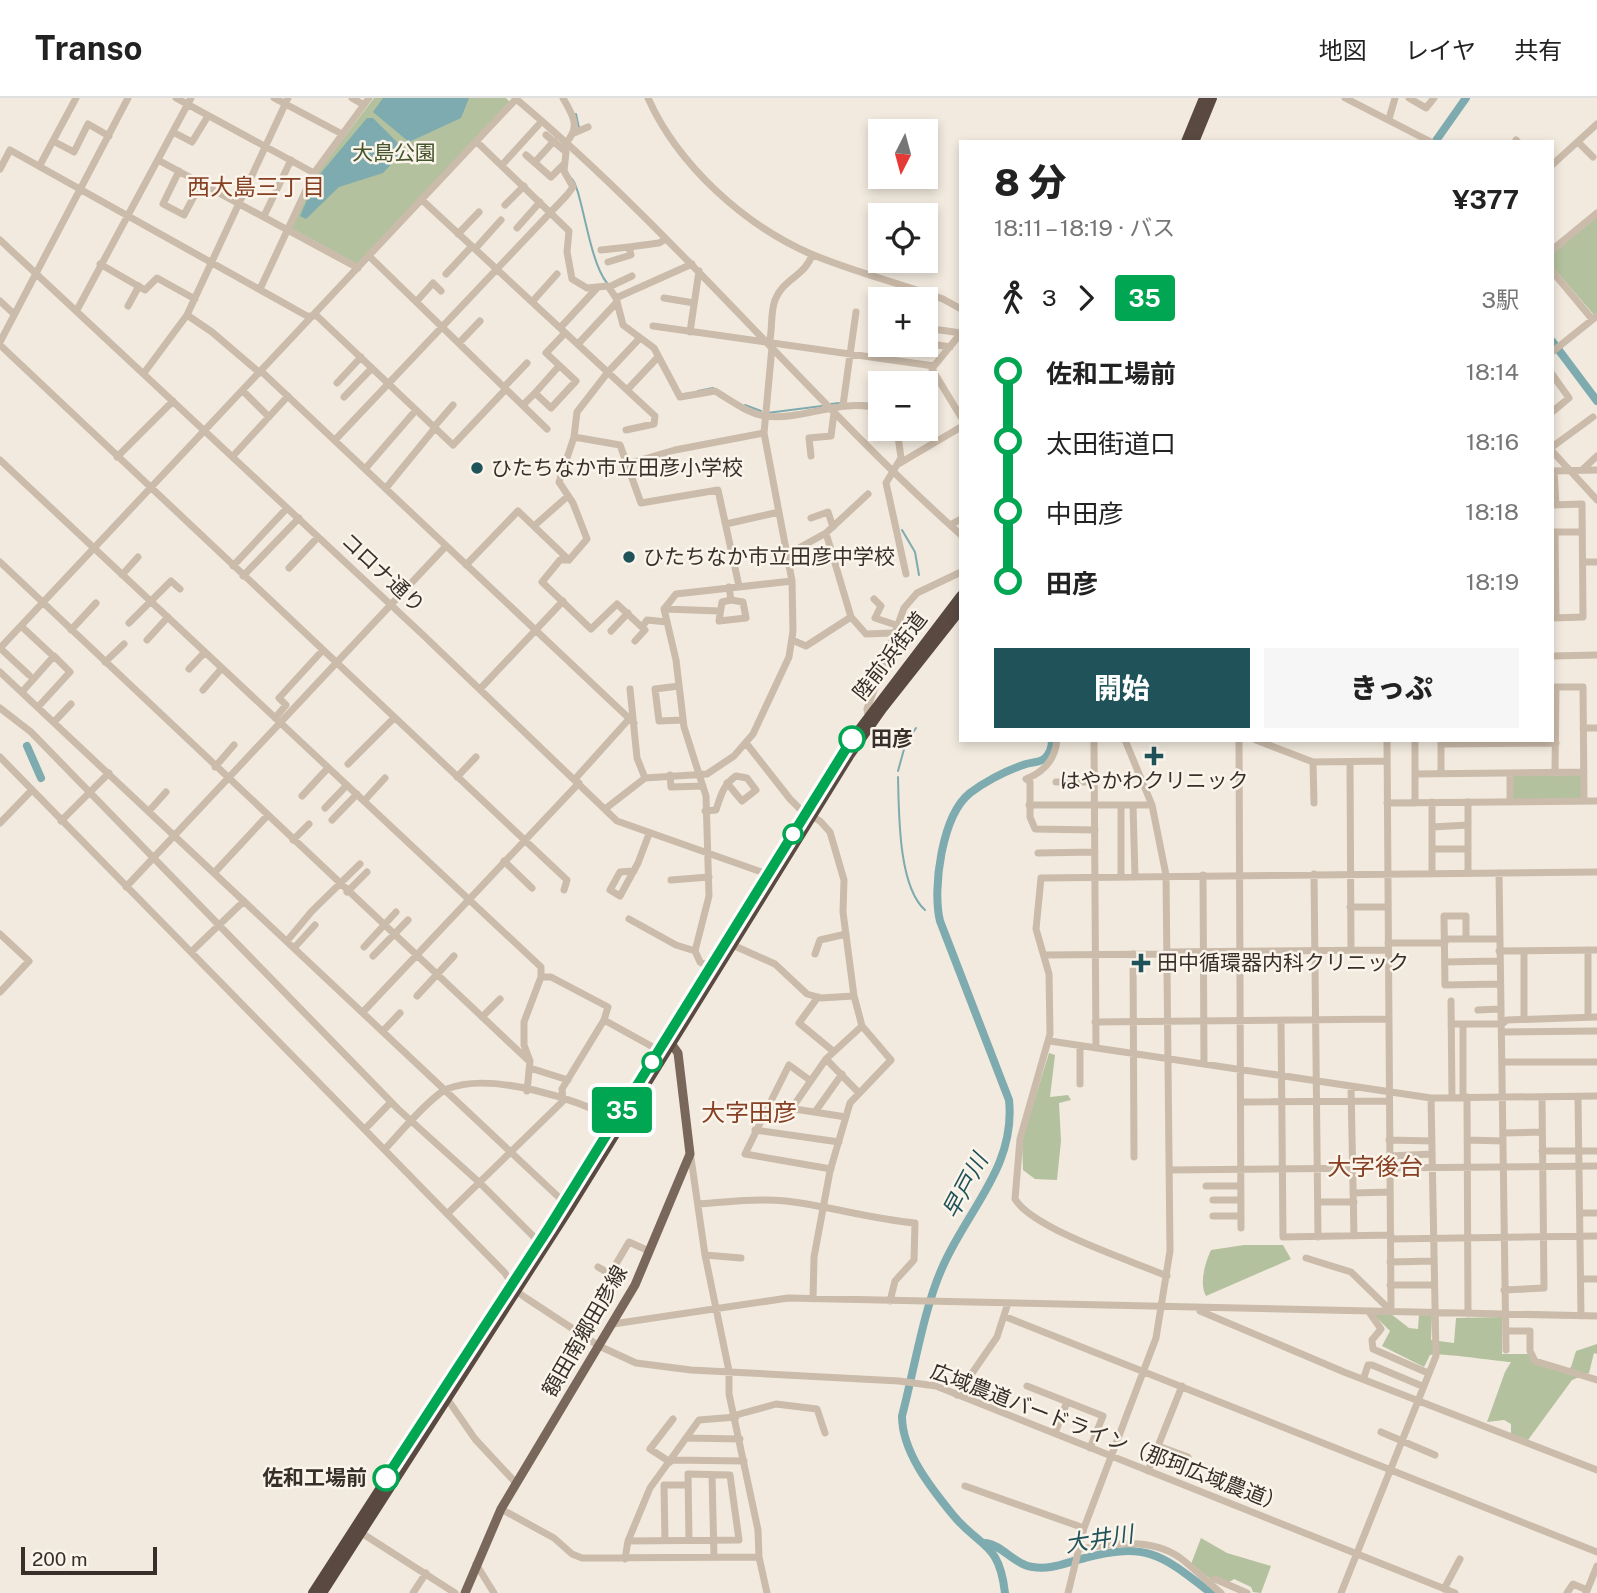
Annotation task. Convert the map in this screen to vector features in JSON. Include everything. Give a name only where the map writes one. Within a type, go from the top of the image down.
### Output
[{"type":"highway","points":[[1187,140],[1203,98]]},
{"type":"highway","points":[[1195,140],[1212,98]]},
{"type":"highway","name":"陸前浜街道","points":[[669,1040],[869,720],[959,599]]},
{"type":"highway","name":"陸前浜街道","points":[[869,720],[959,611]]},
{"type":"highway","name":"陸前浜街道","points":[[313,1593],[567,1205],[662,1052],[710,967],[729,944]]},
{"type":"highway","name":"陸前浜街道","points":[[322,1593],[446,1397],[539,1242],[567,1205]]},
{"type":"main road","name":"額田南郷田彦線","points":[[465,1593],[501,1509],[635,1285],[690,1150],[678,1053],[669,1040]]},
{"type":"street","points":[[40,165],[76,98]]},
{"type":"street","points":[[128,98],[0,344],[567,880],[564,890]]},
{"type":"street","points":[[176,98],[189,101],[208,116],[314,173]]},
{"type":"street","points":[[274,98],[287,101],[342,135]]},
{"type":"street","points":[[260,289],[314,173],[367,101],[352,98]]},
{"type":"street","points":[[29,676],[0,648],[516,98],[692,264],[831,410],[959,533]]},
{"type":"street","points":[[563,98],[580,131],[566,143]]},
{"type":"street","points":[[648,98],[673,141],[717,190],[771,233],[813,255],[943,299],[959,308]]},
{"type":"street","points":[[1345,98],[1428,140]]},
{"type":"street","points":[[1389,119],[1395,98]]},
{"type":"street","points":[[1409,98],[1426,108],[1434,98]]},
{"type":"street","points":[[77,310],[189,101]]},
{"type":"street","points":[[144,373],[187,315],[287,101]]},
{"type":"street","points":[[173,132],[192,142],[208,116]]},
{"type":"street","points":[[502,165],[542,121]]},
{"type":"street","points":[[53,141],[74,152],[88,124],[108,136]]},
{"type":"street","points":[[1554,163],[1597,124]]},
{"type":"street","points":[[335,440],[573,187],[565,175],[566,152],[546,135]]},
{"type":"street","points":[[535,162],[554,141]]},
{"type":"street","points":[[477,142],[569,231],[567,252],[572,279],[587,288],[609,287],[632,276]]},
{"type":"street","points":[[1578,142],[1593,157]]},
{"type":"street","points":[[0,169],[10,150],[307,316],[313,315]]},
{"type":"street","points":[[526,155],[551,177],[564,163]]},
{"type":"street","points":[[158,160],[358,268]]},
{"type":"street","points":[[264,216],[291,160]]},
{"type":"street","points":[[179,172],[163,204],[184,215],[201,183]]},
{"type":"street","points":[[505,205],[524,186]]},
{"type":"street","points":[[421,199],[655,416],[654,424],[626,430]]},
{"type":"street","points":[[517,228],[540,202]]},
{"type":"street","points":[[458,234],[479,212]]},
{"type":"street","points":[[1554,248],[1597,213]]},
{"type":"street","points":[[446,274],[502,220]]},
{"type":"street","points":[[601,250],[659,243],[666,239]]},
{"type":"street","name":"コロナ通り","points":[[0,240],[233,456],[617,821],[771,876]]},
{"type":"street","points":[[608,262],[631,255],[629,247]]},
{"type":"street","points":[[605,809],[645,778],[707,774],[734,756],[746,743],[782,673],[792,640],[792,581],[764,415],[775,300],[786,284],[808,267],[813,255]]},
{"type":"street","points":[[369,256],[547,429]]},
{"type":"street","points":[[100,264],[147,289],[155,278],[159,278],[195,299]]},
{"type":"street","points":[[578,344],[617,300],[692,264]]},
{"type":"street","points":[[690,332],[699,271]]},
{"type":"street","points":[[1554,273],[1595,318],[1556,349]]},
{"type":"street","points":[[532,302],[557,274]]},
{"type":"street","points":[[416,302],[433,283],[441,290]]},
{"type":"street","points":[[128,306],[139,286]]},
{"type":"street","points":[[535,393],[551,408],[576,381],[546,354],[599,286]]},
{"type":"street","points":[[609,287],[617,300],[623,326],[654,348],[680,397],[715,391],[747,410],[764,415],[831,410],[843,405],[868,406]]},
{"type":"street","points":[[664,298],[694,303]]},
{"type":"street","points":[[0,301],[14,314]]},
{"type":"street","points":[[843,405],[856,312]]},
{"type":"street","points":[[187,315],[212,332],[288,396],[631,721]]},
{"type":"street","points":[[313,315],[453,445],[527,363]]},
{"type":"street","points":[[459,343],[480,321]]},
{"type":"street","points":[[653,326],[770,346],[934,366]]},
{"type":"street","points":[[938,330],[959,333]]},
{"type":"street","points":[[959,336],[932,369],[959,414]]},
{"type":"street","points":[[635,641],[645,630],[617,604],[591,629],[542,582],[560,560],[569,560],[587,540],[569,496],[559,482],[573,437],[577,411],[639,339]]},
{"type":"street","points":[[938,345],[950,347]]},
{"type":"street","points":[[337,383],[361,357]]},
{"type":"street","points":[[627,390],[658,357]]},
{"type":"street","points":[[523,405],[559,366]]},
{"type":"street","points":[[344,397],[372,368]]},
{"type":"street","points":[[1554,377],[1569,398],[1554,410]]},
{"type":"street","points":[[243,391],[269,417]]},
{"type":"street","points":[[233,456],[288,396]]},
{"type":"street","points":[[117,457],[173,401]]},
{"type":"street","points":[[386,488],[453,405]]},
{"type":"street","points":[[365,469],[416,410]]},
{"type":"street","points":[[811,456],[809,438],[831,436],[831,410]]},
{"type":"street","points":[[1554,447],[1593,417]]},
{"type":"street","points":[[906,574],[886,483],[900,463],[959,427]]},
{"type":"street","points":[[627,464],[677,450],[765,433]]},
{"type":"street","points":[[573,437],[620,446],[641,503],[718,490],[739,586]]},
{"type":"street","points":[[899,441],[902,454],[900,463]]},
{"type":"street","points":[[1554,451],[1597,500]]},
{"type":"street","points":[[1582,470],[1597,456]]},
{"type":"street","points":[[0,460],[541,967],[541,977],[524,1023],[524,1045],[530,1065],[527,1091]]},
{"type":"street","points":[[1554,471],[1597,470]]},
{"type":"street","points":[[788,554],[826,533],[868,494]]},
{"type":"street","points":[[534,527],[569,496]]},
{"type":"street","points":[[1554,505],[1582,504],[1583,617],[1554,618],[1554,532],[1582,532]]},
{"type":"street","points":[[233,566],[287,508]]},
{"type":"street","points":[[466,565],[518,511],[569,560]]},
{"type":"street","points":[[811,519],[828,512],[833,527]]},
{"type":"street","points":[[726,524],[779,513]]},
{"type":"street","points":[[243,576],[299,519]]},
{"type":"street","points":[[950,525],[959,520]]},
{"type":"street","points":[[826,533],[851,617],[866,634],[894,629]]},
{"type":"street","points":[[289,568],[318,537]]},
{"type":"street","points":[[126,887],[282,724],[446,546]]},
{"type":"street","points":[[122,575],[138,557]]},
{"type":"street","points":[[0,562],[530,1065],[568,1080]]},
{"type":"street","points":[[1583,562],[1597,562]]},
{"type":"street","points":[[869,720],[894,629],[904,608],[917,593],[959,573]]},
{"type":"street","points":[[129,623],[171,581],[180,589]]},
{"type":"street","points":[[664,610],[676,594],[792,581]]},
{"type":"street","points":[[729,587],[731,600]]},
{"type":"street","points":[[874,599],[881,606],[875,618],[894,629]]},
{"type":"street","points":[[731,600],[743,602],[746,618],[719,621],[722,602],[731,600]]},
{"type":"street","points":[[480,689],[562,601]]},
{"type":"street","points":[[71,630],[96,603]]},
{"type":"street","points":[[664,610],[720,611]]},
{"type":"street","points":[[664,610],[683,719],[703,786],[709,896],[695,951],[697,960],[710,967]]},
{"type":"street","points":[[611,631],[628,613]]},
{"type":"street","points":[[146,640],[168,617]]},
{"type":"street","points":[[792,640],[806,646],[814,644],[851,617]]},
{"type":"street","points":[[642,627],[647,620],[667,622]]},
{"type":"street","points":[[21,626],[50,653]]},
{"type":"street","points":[[105,662],[124,644]]},
{"type":"street","points":[[275,718],[286,705],[279,698],[322,651]]},
{"type":"street","points":[[189,669],[205,652]]},
{"type":"street","points":[[1554,656],[1597,655]]},
{"type":"street","points":[[22,692],[54,656],[70,671],[38,707]]},
{"type":"street","points":[[203,690],[222,668]]},
{"type":"street","points":[[0,672],[567,1205]]},
{"type":"street","points":[[679,686],[655,689],[659,721],[683,719]]},
{"type":"street","points":[[1556,772],[1554,687],[1583,687],[1584,801]]},
{"type":"street","points":[[630,689],[631,721],[637,758],[645,778]]},
{"type":"street","points":[[54,722],[71,704]]},
{"type":"street","points":[[0,708],[31,732],[391,1102],[480,1182],[539,1242]]},
{"type":"street","points":[[348,764],[394,718]]},
{"type":"street","points":[[362,1012],[505,861],[631,721]]},
{"type":"street","points":[[1583,728],[1597,728]]},
{"type":"street","points":[[1058,742],[1053,760],[1036,775],[1026,779],[1030,782],[1029,805],[1035,829],[1096,830]]},
{"type":"street","points":[[1094,742],[1096,1048]]},
{"type":"street","points":[[1068,1593],[1084,1528],[1145,1372],[1163,1308],[1170,1251],[1166,875],[1152,804],[1126,742]]},
{"type":"street","points":[[1239,742],[1241,1228]]},
{"type":"street","points":[[1261,742],[1314,762],[1387,761]]},
{"type":"street","points":[[1387,742],[1391,1309]]},
{"type":"street","points":[[1415,742],[1415,803]]},
{"type":"street","points":[[1441,773],[1441,742],[1556,743]]},
{"type":"street","points":[[746,743],[790,799],[824,824],[832,838],[844,880],[846,934],[854,996],[863,1026],[891,1060],[850,1103],[831,1169],[823,1209],[814,1257],[813,1299]]},
{"type":"street","points":[[215,767],[234,745]]},
{"type":"street","name":"広域農道バードライン（那珂広域農道）","points":[[0,757],[365,1129],[514,1286],[599,1346],[636,1363],[923,1382],[1455,1593]]},
{"type":"street","points":[[457,777],[475,757]]},
{"type":"street","points":[[1314,762],[1314,803]]},
{"type":"street","points":[[1350,762],[1351,951]]},
{"type":"street","points":[[302,796],[328,768]]},
{"type":"street","points":[[1415,774],[1584,772]]},
{"type":"street","points":[[61,821],[109,773]]},
{"type":"street","points":[[1510,773],[1510,802]]},
{"type":"street","points":[[670,775],[671,788],[703,786]]},
{"type":"street","points":[[364,801],[385,778]]},
{"type":"street","points":[[1056,782],[1094,782]]},
{"type":"street","points":[[705,811],[716,810],[727,783]]},
{"type":"street","points":[[325,808],[347,785]]},
{"type":"street","points":[[0,823],[32,790]]},
{"type":"street","points":[[149,811],[166,792]]},
{"type":"street","points":[[332,820],[357,794]]},
{"type":"street","points":[[1387,803],[1597,801]]},
{"type":"street","points":[[1432,802],[1432,873]]},
{"type":"street","points":[[1468,802],[1468,873]]},
{"type":"street","points":[[1029,805],[1152,804]]},
{"type":"street","points":[[1121,806],[1121,877]]},
{"type":"street","points":[[1133,806],[1135,876]]},
{"type":"street","points":[[214,873],[267,816]]},
{"type":"street","points":[[293,841],[309,824]]},
{"type":"street","points":[[1432,827],[1468,825]]},
{"type":"street","points":[[634,870],[649,834]]},
{"type":"street","points":[[1433,849],[1468,849]]},
{"type":"street","points":[[1038,853],[1095,852]]},
{"type":"street","points":[[505,861],[532,888]]},
{"type":"street","points":[[287,941],[338,884],[360,864]]},
{"type":"street","points":[[347,892],[367,872]]},
{"type":"street","points":[[1167,1276],[1030,1216],[1015,1199],[1023,1126],[1050,1041],[1049,974],[1036,929],[1041,899],[1039,881],[1094,876],[1597,872]]},
{"type":"street","points":[[1499,873],[1506,1350]]},
{"type":"street","points":[[1314,874],[1318,1237]]},
{"type":"street","points":[[1203,875],[1204,1064]]},
{"type":"street","points":[[671,880],[709,877]]},
{"type":"street","points":[[191,952],[244,901]]},
{"type":"street","points":[[1350,907],[1388,906]]},
{"type":"street","points":[[363,947],[396,912]]},
{"type":"street","points":[[1466,939],[1466,916],[1444,916],[1445,985],[1499,984]]},
{"type":"street","points":[[373,956],[408,919]]},
{"type":"street","points":[[629,919],[676,946],[695,951]]},
{"type":"street","points":[[294,948],[315,925]]},
{"type":"street","points":[[0,934],[29,961],[0,992]]},
{"type":"street","points":[[815,954],[820,940],[846,934]]},
{"type":"street","points":[[1044,955],[1351,951],[1466,939],[1499,939]]},
{"type":"street","points":[[729,944],[775,964],[807,994],[818,997],[854,996]]},
{"type":"street","points":[[1588,950],[1588,1017]]},
{"type":"street","points":[[1499,951],[1597,950]]},
{"type":"street","points":[[1524,951],[1524,1019]]},
{"type":"street","points":[[1133,954],[1134,1157]]},
{"type":"street","points":[[417,996],[454,956]]},
{"type":"street","points":[[1445,962],[1499,961]]},
{"type":"street","points":[[447,1214],[563,1101],[561,1097],[568,1080],[604,1020],[608,1007],[551,977],[541,977]]},
{"type":"street","points":[[818,997],[799,1023],[833,1051]]},
{"type":"street","points":[[482,1017],[500,999]]},
{"type":"street","points":[[1451,1001],[1452,1097]]},
{"type":"street","points":[[1478,1010],[1499,1009]]},
{"type":"street","points":[[383,1031],[400,1013]]},
{"type":"street","points":[[1502,1028],[1507,1020],[1597,1017]]},
{"type":"street","points":[[604,1020],[662,1052]]},
{"type":"street","points":[[1095,1022],[1389,1020]]},
{"type":"street","points":[[1281,1021],[1283,1237],[1597,1236]]},
{"type":"street","points":[[1451,1024],[1597,1031]]},
{"type":"street","points":[[1463,1024],[1468,1314]]},
{"type":"street","points":[[792,1108],[826,1059],[863,1026]]},
{"type":"street","points":[[1050,1041],[1432,1098],[1597,1096]]},
{"type":"street","points":[[1080,1046],[1080,1084]]},
{"type":"street","points":[[826,1059],[859,1093]]},
{"type":"street","points":[[1503,1062],[1597,1062]]},
{"type":"street","points":[[811,1081],[789,1065],[745,1154],[831,1169]]},
{"type":"street","points":[[815,1112],[842,1074]]},
{"type":"street","points":[[384,1149],[445,1090],[479,1082],[561,1097],[599,1110],[619,1121]]},
{"type":"street","points":[[1351,1086],[1354,1236]]},
{"type":"street","points":[[1504,1290],[1544,1288],[1542,1097]]},
{"type":"street","points":[[1578,1097],[1581,1316]]},
{"type":"street","points":[[1341,1593],[1436,1356],[1432,1098]]},
{"type":"street","points":[[1241,1102],[1389,1101]]},
{"type":"street","points":[[365,1129],[391,1102]]},
{"type":"street","points":[[769,1105],[846,1117]]},
{"type":"street","points":[[755,1130],[838,1142]]},
{"type":"street","points":[[1467,1140],[1542,1132]]},
{"type":"street","points":[[1389,1140],[1432,1141]]},
{"type":"street","points":[[690,1150],[705,1255],[729,1371],[729,1394],[736,1416],[758,1530],[758,1558],[767,1593]]},
{"type":"street","points":[[1542,1151],[1597,1151]]},
{"type":"street","points":[[1390,1156],[1432,1154]]},
{"type":"street","points":[[1169,1170],[1597,1166]]},
{"type":"street","points":[[1206,1186],[1240,1186]]},
{"type":"street","points":[[1354,1193],[1390,1192]]},
{"type":"street","points":[[698,1204],[764,1200],[915,1223],[914,1260],[895,1281],[890,1300]]},
{"type":"street","points":[[1213,1200],[1240,1200]]},
{"type":"street","points":[[1318,1202],[1354,1202]]},
{"type":"street","points":[[1580,1213],[1597,1213]]},
{"type":"street","points":[[1213,1216],[1240,1216]]},
{"type":"street","points":[[598,1267],[610,1274],[629,1242],[649,1251]]},
{"type":"street","points":[[705,1255],[741,1258]]},
{"type":"street","points":[[1306,1258],[1350,1272],[1391,1309]]},
{"type":"street","points":[[1390,1262],[1433,1261]]},
{"type":"street","points":[[1581,1279],[1597,1279]]},
{"type":"street","points":[[1390,1285],[1433,1285]]},
{"type":"street","points":[[613,1324],[771,1299],[1369,1312],[1391,1309],[1434,1313],[1597,1316]]},
{"type":"street","points":[[957,1395],[997,1336],[1006,1317],[1008,1303]]},
{"type":"street","points":[[1192,1309],[1597,1470]]},
{"type":"street","points":[[1369,1312],[1381,1329],[1372,1340],[1373,1349],[1428,1373]]},
{"type":"street","points":[[1006,1317],[1597,1552]]},
{"type":"street","points":[[1506,1331],[1530,1331],[1530,1351],[1535,1361],[1597,1380]]},
{"type":"street","points":[[1364,1377],[1368,1365],[1372,1365],[1422,1386]]},
{"type":"street","points":[[1027,1386],[1103,1416],[1090,1448]]},
{"type":"street","points":[[1148,1471],[1182,1386]]},
{"type":"street","points":[[446,1397],[475,1439],[516,1483]]},
{"type":"street","points":[[1055,1433],[1067,1402]]},
{"type":"street","points":[[625,1559],[628,1541],[650,1488],[699,1420],[705,1417],[736,1416],[776,1404],[817,1409],[825,1433]]},
{"type":"street","points":[[673,1419],[649,1448],[671,1461],[744,1461]]},
{"type":"street","points":[[1381,1432],[1436,1455]]},
{"type":"street","points":[[686,1438],[740,1439]]},
{"type":"street","points":[[1158,1446],[1188,1457]]},
{"type":"street","points":[[628,1541],[713,1540],[740,1538],[730,1475],[688,1474],[688,1540]]},
{"type":"street","points":[[712,1475],[714,1558]]},
{"type":"street","points":[[665,1540],[664,1485],[688,1485]]},
{"type":"street","points":[[965,1486],[1084,1528]]},
{"type":"street","points":[[501,1509],[554,1538],[577,1557],[758,1558]]},
{"type":"street","points":[[360,1532],[426,1573],[445,1591],[454,1593]]},
{"type":"street","points":[[1077,1553],[1138,1544],[1153,1547],[1178,1556],[1221,1593]]},
{"type":"street","points":[[1444,1588],[1460,1559]]},
{"type":"street","points":[[476,1564],[494,1593]]},
{"type":"street","points":[[1567,1593],[1573,1584],[1587,1592],[1597,1566]]},
{"type":"street","points":[[413,1593],[426,1573]]},
{"type":"street","points":[[1209,1584],[1214,1579],[1247,1593]]},
{"type":"green space","name":"大島公園","points":[[374,98],[506,98],[510,102],[357,264],[291,228],[315,176]]},
{"type":"green space","points":[[1597,217],[1597,313],[1594,315],[1554,268],[1554,252]]},
{"type":"green space","points":[[1583,775],[1582,798],[1512,800],[1512,776]]},
{"type":"green space","points":[[1049,1053],[1055,1055],[1050,1097],[1068,1095],[1071,1100],[1059,1103],[1061,1141],[1057,1180],[1035,1179],[1023,1170],[1022,1140]]},
{"type":"green space","points":[[1244,1245],[1283,1245],[1291,1259],[1206,1296],[1203,1279],[1211,1250]]},
{"type":"green space","points":[[1391,1314],[1409,1328],[1418,1329],[1419,1314],[1432,1315],[1431,1340],[1454,1343],[1456,1318],[1502,1317],[1502,1354],[1529,1354],[1563,1372],[1571,1367],[1576,1351],[1597,1344],[1597,1354],[1594,1353],[1589,1373],[1572,1380],[1528,1440],[1511,1434],[1511,1424],[1504,1420],[1487,1422],[1511,1362],[1435,1354],[1430,1355],[1424,1367],[1382,1346],[1390,1331],[1374,1315]]},
{"type":"green space","points":[[1201,1538],[1227,1553],[1271,1566],[1261,1593],[1253,1592],[1251,1587],[1234,1579],[1217,1582],[1191,1564]]},
{"type":"water","points":[[383,98],[469,98],[461,118],[409,142],[373,112]]},
{"type":"water","points":[[367,118],[373,118],[405,150],[383,173],[339,187],[306,219],[300,216],[316,179]]},
{"type":"waterway","name":"早戸川","points":[[1436,140],[1466,98]]},
{"type":"waterway","points":[[576,114],[579,128]]},
{"type":"waterway","points":[[571,178],[579,195],[595,258],[607,283]]},
{"type":"waterway","points":[[1554,344],[1597,401]]},
{"type":"waterway","points":[[698,391],[713,388]]},
{"type":"waterway","points":[[831,404],[839,403]]},
{"type":"waterway","points":[[855,403],[868,404]]},
{"type":"waterway","points":[[745,405],[761,411]]},
{"type":"waterway","points":[[767,413],[822,406]]},
{"type":"waterway","points":[[902,530],[915,552],[919,575]]},
{"type":"waterway","points":[[898,771],[906,742],[916,728]]},
{"type":"waterway","name":"早戸川","points":[[1005,1593],[1002,1576],[993,1554],[953,1515],[919,1469],[907,1443],[902,1416],[936,1282],[953,1245],[998,1166],[1009,1124],[1009,1100],[940,921],[937,891],[942,853],[952,818],[970,793],[1010,770],[1044,759],[1050,751],[1052,742]]},
{"type":"waterway","points":[[27,746],[41,778]]},
{"type":"waterway","points":[[898,777],[905,867],[916,899],[925,910]]},
{"type":"waterway","name":"大井川","points":[[986,1543],[998,1547],[1020,1563],[1040,1568],[1107,1553],[1125,1551],[1154,1555],[1167,1561],[1211,1593]]},
{"type":"bus line","name":"35","points":[[386,1478],[548,1229],[852,739]]},
{"type":"place","name":"ひたちなか市立田彦小学校","points":[[477,468]]},
{"type":"place","name":"ひたちなか市立田彦中学校","points":[[629,557]]},
{"type":"place","name":"田彦","points":[[852,739]]},
{"type":"place","name":"はやかわクリニック","points":[[1154,756]]},
{"type":"place","name":"田中循環器内科クリニック","points":[[1141,963]]},
{"type":"place","name":"佐和工場前","points":[[386,1478]]},
{"type":"district","name":"西大島三丁目","points":[[256,187]]},
{"type":"district","name":"大字田彦","points":[[749,1113]]},
{"type":"district","name":"大字後台","points":[[1375,1167]]}]
